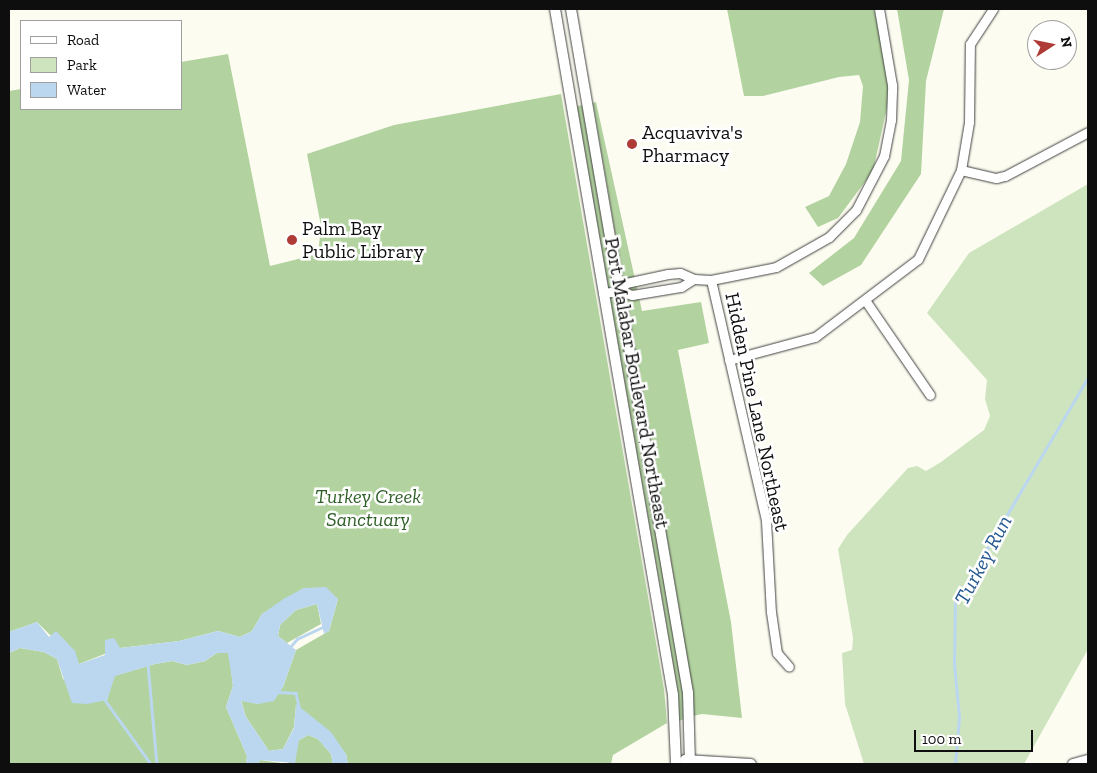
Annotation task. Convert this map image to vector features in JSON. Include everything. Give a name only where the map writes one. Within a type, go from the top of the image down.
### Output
[{"type":"street","name":"Port Malabar Boulevard Northeast","points":[[555,9],[674,695],[676,762]]},
{"type":"street","points":[[619,291],[626,283],[674,273],[694,279],[711,280],[776,267],[829,237],[856,210],[884,156],[891,120],[892,85],[879,9]]},
{"type":"street","points":[[729,360],[815,337],[918,259],[961,170],[970,122],[970,44],[993,9]]},
{"type":"street","name":"Port Malabar Boulevard Northeast","points":[[572,12],[688,693],[690,763]]},
{"type":"street","points":[[557,20],[572,12]]},
{"type":"street","points":[[961,170],[996,178],[1005,176],[1088,132]]},
{"type":"street","points":[[603,294],[619,291],[629,295],[681,287],[694,279]]},
{"type":"street","name":"Hidden Pine Lane Northeast","points":[[711,280],[766,521],[771,612],[777,653],[789,667]]},
{"type":"street","points":[[865,300],[930,395]]},
{"type":"street","points":[[1074,764],[1088,760]]},
{"type":"street","points":[[676,762],[751,764]]},
{"type":"green space","points":[[727,9],[874,9],[892,85],[873,171],[838,218],[818,227],[805,207],[829,196],[846,164],[860,122],[863,86],[859,75],[839,77],[763,96],[744,96]]},
{"type":"green space","points":[[897,9],[944,9],[926,81],[921,174],[861,265],[823,286],[809,273],[854,238],[901,161],[909,80]]},
{"type":"green space","name":"Turkey Creek Sanctuary","points":[[228,54],[270,266],[318,254],[321,226],[307,154],[394,125],[561,94],[664,689],[667,723],[613,755],[611,764],[348,764],[346,754],[296,705],[294,727],[283,749],[269,751],[246,717],[241,700],[258,704],[283,687],[296,650],[329,631],[338,599],[304,588],[262,614],[252,631],[240,637],[218,631],[179,641],[120,648],[79,664],[37,622],[9,632],[9,91],[20,89],[20,110],[182,110],[182,62]]},
{"type":"green space","points":[[596,102],[642,311],[701,302],[709,343],[678,350],[731,622],[742,718],[702,714],[693,716],[678,602],[593,103]]},
{"type":"green space","points":[[584,105],[683,694],[684,719],[679,721],[678,695],[663,604],[577,106]]},
{"type":"green space","points":[[1088,184],[1088,649],[1024,764],[864,764],[845,704],[842,653],[852,650],[853,638],[838,549],[847,535],[908,468],[917,466],[926,471],[941,462],[984,430],[990,416],[985,399],[987,380],[927,313],[969,253]]},
{"type":"green space","points":[[317,604],[321,624],[287,643],[278,636],[280,625],[296,610]]},
{"type":"green space","points":[[20,648],[44,652],[57,659],[63,679],[107,700],[114,676],[155,664],[172,661],[187,665],[205,661],[217,653],[229,653],[233,686],[226,707],[247,756],[246,764],[9,764],[9,653]]},
{"type":"green space","points":[[308,735],[318,739],[331,754],[333,764],[288,764],[299,740]]},
{"type":"green space","points":[[260,760],[288,764],[258,764]]},
{"type":"water","points":[[326,587],[338,599],[329,631],[324,634],[317,604],[296,610],[280,625],[278,636],[296,650],[283,687],[274,701],[258,704],[241,701],[246,717],[269,751],[283,749],[294,728],[296,704],[331,732],[346,754],[348,764],[333,764],[331,754],[318,739],[308,735],[299,740],[295,763],[260,760],[258,764],[246,764],[247,756],[226,707],[233,686],[228,653],[217,653],[205,661],[187,665],[172,661],[155,664],[115,676],[107,700],[87,704],[72,703],[57,659],[44,652],[20,648],[9,653],[9,632],[37,622],[49,637],[56,631],[75,651],[79,664],[105,655],[105,640],[114,638],[120,648],[179,641],[218,631],[240,637],[252,631],[262,614],[285,598],[304,588]]},
{"type":"waterway","name":"Turkey Run","points":[[955,764],[959,717],[954,664],[955,603],[1088,377]]},
{"type":"waterway","points":[[290,647],[297,639],[323,627]]},
{"type":"waterway","points":[[148,664],[157,764]]},
{"type":"waterway","points":[[279,692],[296,693],[300,711]]},
{"type":"waterway","points":[[105,700],[151,764]]},
{"type":"place","name":"Acquaviva's Pharmacy","points":[[632,144]]},
{"type":"place","name":"Palm Bay Public Library","points":[[292,240]]}]
